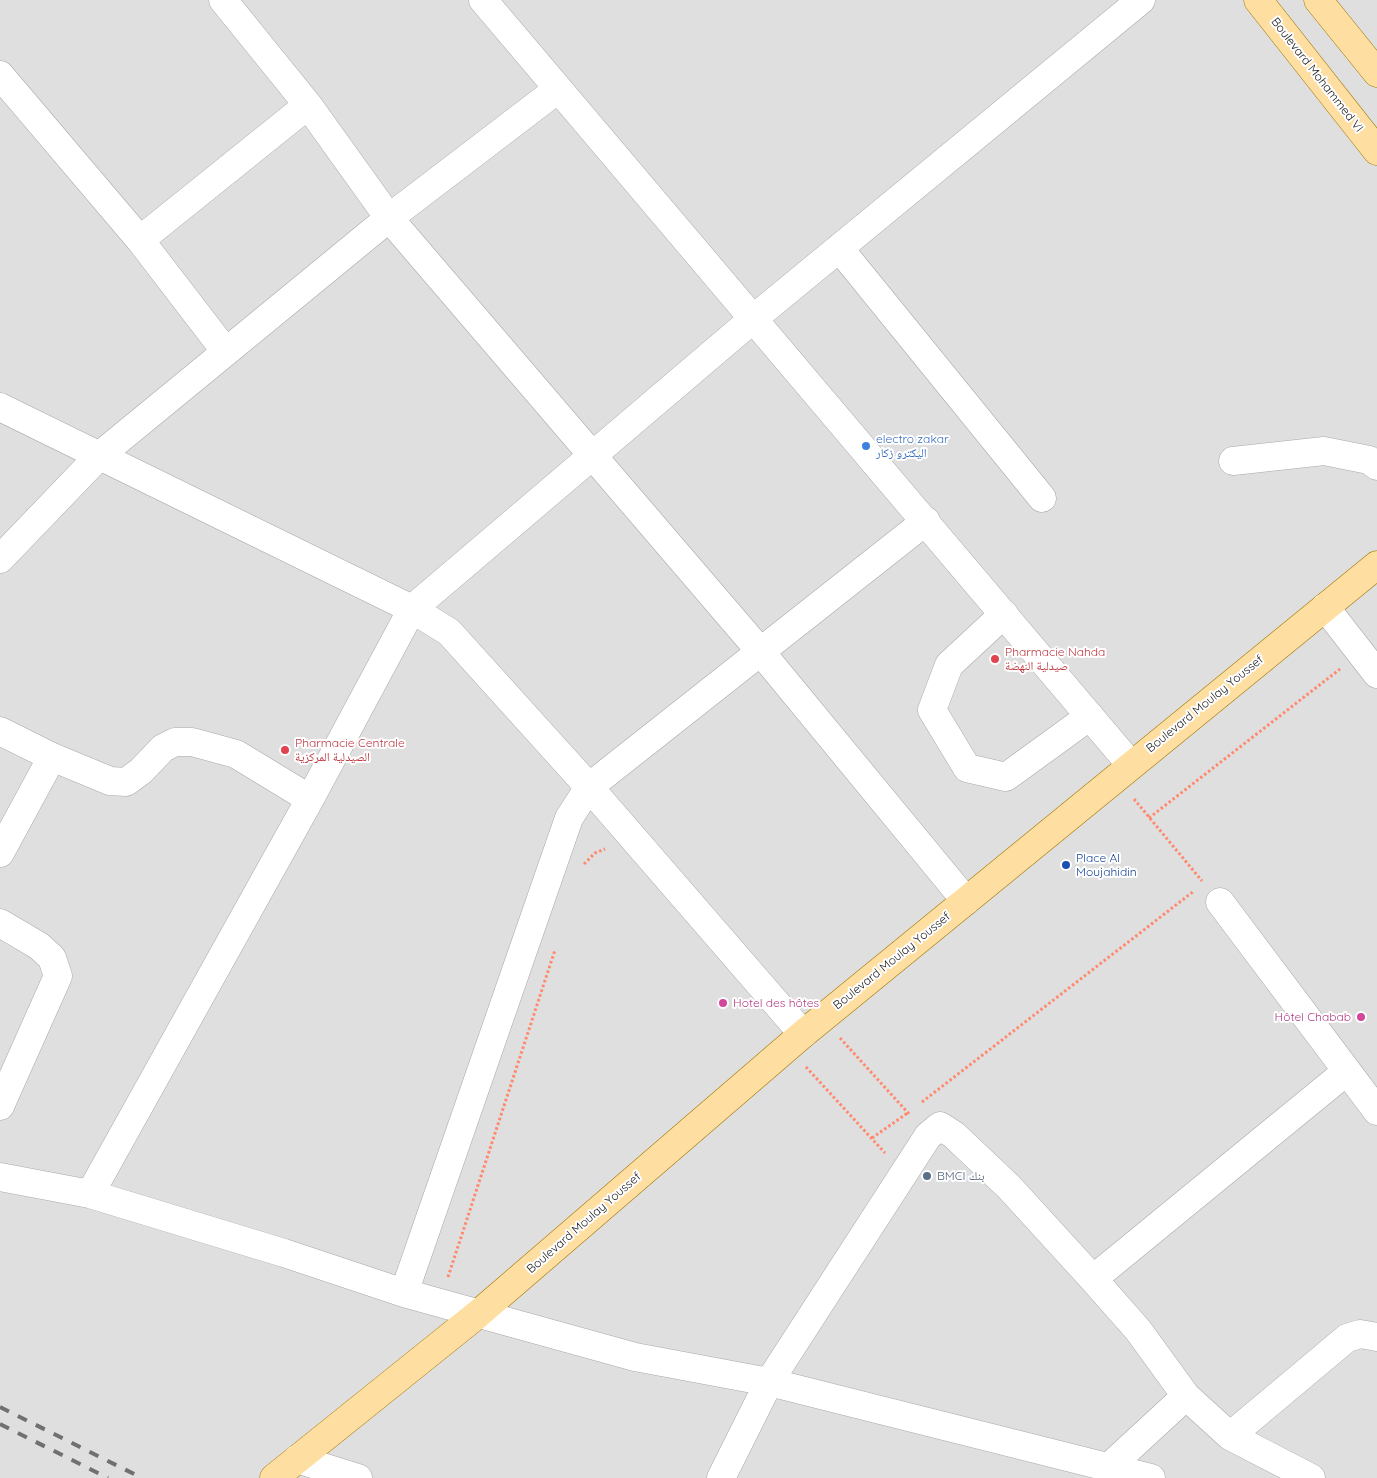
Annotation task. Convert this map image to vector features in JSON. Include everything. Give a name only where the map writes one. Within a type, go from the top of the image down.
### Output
[{"type":"main road","name":"Boulevard Mohammed VI","points":[[1258,0],[1377,151]]},
{"type":"main road","points":[[1318,0],[1377,72]]},
{"type":"main road","name":"Boulevard Moulay Youssef","points":[[274,1478],[478,1314],[796,1040],[1377,565]]},
{"type":"street","points":[[223,0],[308,105],[389,218],[590,456],[760,651],[966,901]]},
{"type":"street","points":[[483,0],[1090,716],[1124,771]]},
{"type":"street","points":[[90,1194],[310,799],[412,608],[1129,3]]},
{"type":"street","points":[[0,75],[140,240],[226,352]]},
{"type":"street","points":[[5,546],[99,456],[389,218],[558,89]]},
{"type":"street","points":[[140,240],[308,105]]},
{"type":"street","points":[[838,248],[1042,498]]},
{"type":"street","points":[[0,407],[412,608],[449,632],[589,787],[796,1040]]},
{"type":"street","points":[[1233,461],[1324,451],[1369,460],[1377,466]]},
{"type":"street","points":[[408,1281],[569,818],[589,787],[926,521]]},
{"type":"street","points":[[1325,607],[1369,663]]},
{"type":"street","points":[[1004,614],[949,665],[932,710],[967,768],[1006,776],[1090,716]]},
{"type":"street","points":[[0,731],[52,757],[110,781],[126,782],[163,748],[175,742],[192,742],[236,754],[310,799]]},
{"type":"street","points":[[0,852],[52,757]]},
{"type":"street","points":[[1212,893],[1377,1111]]},
{"type":"street","points":[[0,923],[38,946],[52,958],[58,976],[0,1106]]},
{"type":"street","points":[[1093,1279],[1347,1071]]},
{"type":"street","points":[[721,1478],[769,1382],[904,1173],[933,1130],[940,1126],[948,1130],[1009,1187],[1093,1279],[1138,1330],[1186,1396],[1230,1436],[1311,1478]]},
{"type":"street","points":[[0,1177],[90,1194],[284,1253],[408,1281],[478,1314],[635,1356],[769,1382],[1151,1478]]},
{"type":"street","points":[[1230,1436],[1347,1338],[1360,1334],[1377,1337]]},
{"type":"street","points":[[1109,1467],[1186,1396]]},
{"type":"street","points":[[297,1460],[358,1478]]},
{"type":"path","points":[[1149,818],[1369,663]]},
{"type":"path","points":[[872,1138],[1212,893],[1149,818],[1124,771]]},
{"type":"path","points":[[583,866],[595,853],[612,849]]},
{"type":"path","points":[[408,1281],[446,1280],[558,941]]},
{"type":"path","points":[[796,1040],[872,1138],[904,1173]]},
{"type":"shaded area","points":[[0,0],[1377,0],[1377,1478],[0,1478]]},
{"type":"railway","points":[[0,1407],[142,1478]]},
{"type":"railway","points":[[0,1424],[108,1478]]},
{"type":"place","name":"electro zakar اليكترو زكار","points":[[866,446]]},
{"type":"place","name":"Pharmacie Nahda صيدلية النهضة","points":[[995,659]]},
{"type":"place","name":"Pharmacie Centrale الصيدلية المركزية","points":[[285,750]]},
{"type":"place","name":"Place Al Moujahidin","points":[[1066,865]]},
{"type":"place","name":"Hotel des hôtes","points":[[723,1003]]},
{"type":"place","name":"Hôtel Chabab","points":[[1361,1017]]},
{"type":"place","name":"BMCI بنك","points":[[927,1176]]}]
